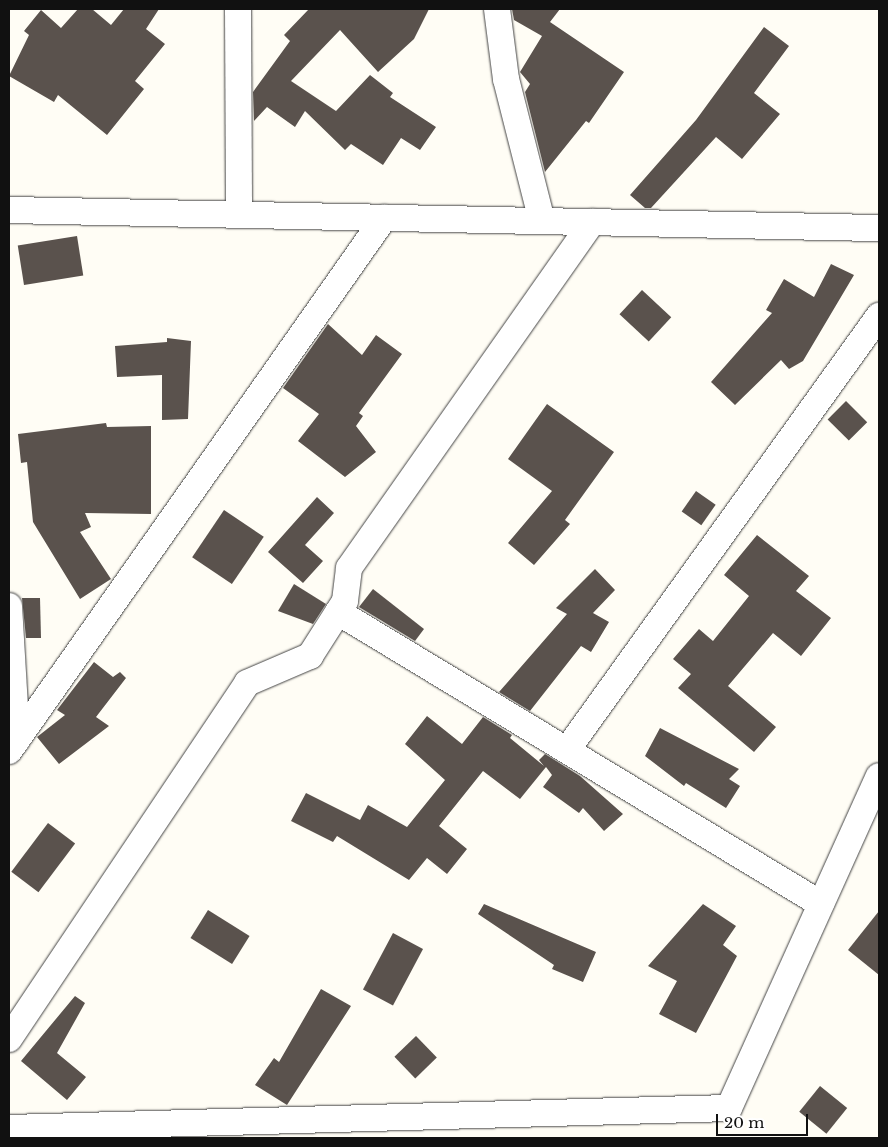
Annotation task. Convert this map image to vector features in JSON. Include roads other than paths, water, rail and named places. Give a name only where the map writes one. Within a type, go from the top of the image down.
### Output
[{"type":"street","points":[[238,9],[238,215]]},
{"type":"street","points":[[497,9],[506,79],[542,221]]},
{"type":"street","points":[[9,210],[879,228]]},
{"type":"street","points":[[13,746],[384,218]]},
{"type":"street","points":[[9,1039],[247,683],[310,656],[345,601],[349,568],[592,222]]},
{"type":"street","points":[[567,750],[879,316]]},
{"type":"street","points":[[9,606],[13,746]]},
{"type":"street","points":[[338,612],[821,904]]},
{"type":"street","points":[[9,1128],[729,1108],[879,776]]}]
